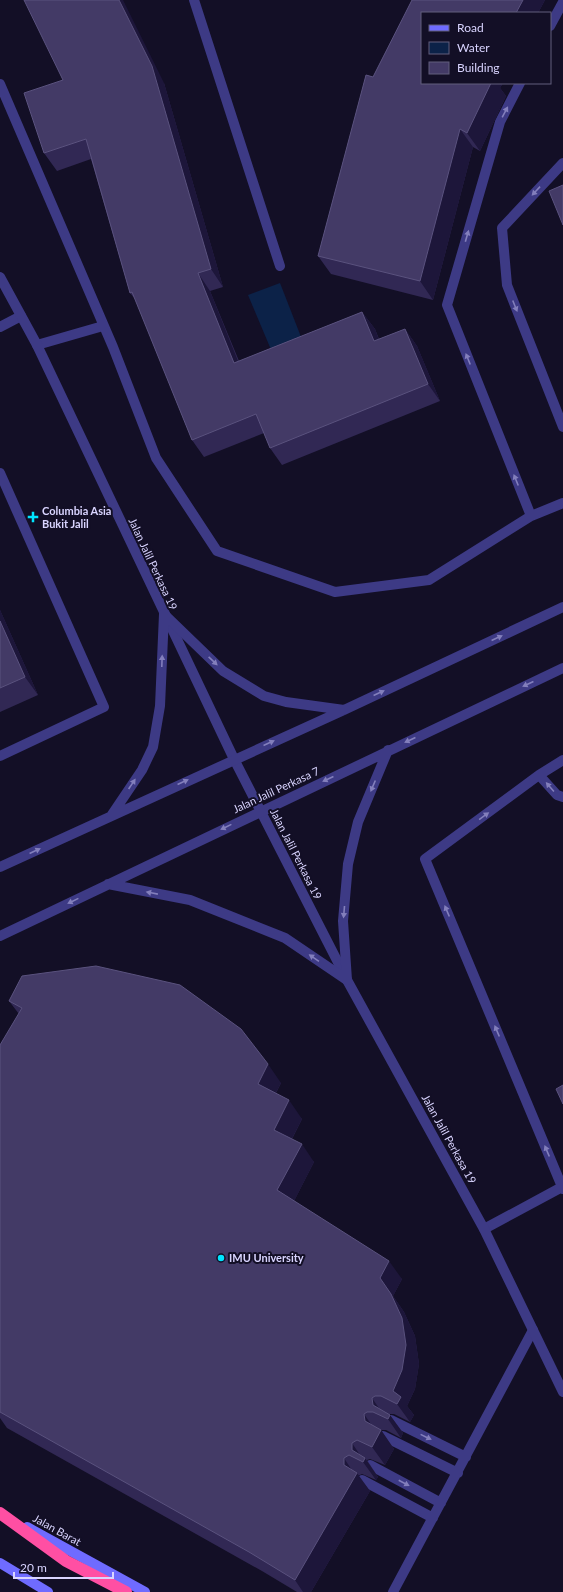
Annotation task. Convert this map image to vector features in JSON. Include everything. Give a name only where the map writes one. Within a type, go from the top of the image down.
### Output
[{"type":"highway","points":[[0,1512],[66,1561],[126,1592]]},
{"type":"main road","name":"Jalan Barat","points":[[0,1512],[145,1592]]},
{"type":"main road","points":[[0,1563],[48,1592]]},
{"type":"street","points":[[194,0],[280,266]]},
{"type":"street","points":[[551,24],[563,2]]},
{"type":"street","points":[[0,84],[113,347],[156,458],[217,551],[334,592],[429,580],[531,516],[563,503]]},
{"type":"street","points":[[519,84],[500,122],[447,305],[531,516]]},
{"type":"street","points":[[563,163],[502,228],[507,285],[563,427]]},
{"type":"street","name":"Jalan Jalil Perkasa 19","points":[[0,277],[37,345],[234,759],[347,980],[484,1229],[563,1392]]},
{"type":"street","points":[[0,327],[22,316]]},
{"type":"street","points":[[37,345],[103,326]]},
{"type":"street","points":[[0,473],[104,707],[0,756]]},
{"type":"street","points":[[0,867],[344,710],[563,607]]},
{"type":"street","points":[[164,614],[224,671],[264,696],[286,702],[344,710]]},
{"type":"street","points":[[110,817],[142,770],[153,747],[160,706],[164,614]]},
{"type":"street","name":"Jalan Jalil Perkasa 7","points":[[0,936],[261,810],[563,668]]},
{"type":"street","points":[[347,980],[343,922],[348,864],[358,822],[388,750]]},
{"type":"street","points":[[484,1229],[563,1188],[425,860],[539,775],[563,760]]},
{"type":"street","points":[[539,775],[557,795],[563,797]]},
{"type":"street","points":[[108,884],[190,900],[285,938],[347,980]]},
{"type":"street","points":[[393,1592],[458,1473],[533,1330]]},
{"type":"street","points":[[391,1420],[466,1457]]},
{"type":"street","points":[[383,1436],[458,1473]]},
{"type":"street","points":[[370,1465],[441,1503]]},
{"type":"street","points":[[362,1480],[433,1518]]},
{"type":"water","points":[[280,283],[303,342],[272,352],[248,295]]},
{"type":"building","points":[[24,0],[119,0],[152,66],[211,269],[198,273],[234,363],[362,312],[374,341],[405,329],[428,384],[270,448],[256,414],[192,440],[132,292],[130,293],[86,139],[44,153],[24,93],[63,80]]},
{"type":"building","points":[[412,0],[523,0],[517,12],[421,12],[421,84],[491,84],[467,133],[460,129],[420,281],[318,256],[366,75],[373,77]]},
{"type":"building","points":[[563,185],[563,225],[549,191]]},
{"type":"building","points":[[0,621],[25,677],[0,688]]},
{"type":"building","name":"IMU University","points":[[96,966],[180,985],[241,1029],[268,1064],[258,1084],[289,1100],[274,1130],[302,1144],[277,1190],[389,1261],[380,1278],[391,1294],[402,1318],[406,1345],[402,1370],[393,1391],[401,1397],[397,1404],[381,1396],[375,1396],[372,1398],[373,1405],[390,1415],[388,1419],[373,1412],[367,1412],[364,1414],[365,1421],[381,1430],[372,1447],[357,1440],[352,1443],[352,1450],[365,1458],[363,1462],[349,1455],[344,1458],[344,1465],[357,1473],[295,1580],[249,1552],[0,1412],[0,1045],[22,1008],[9,1001],[22,976]]},
{"type":"building","points":[[563,1085],[563,1104],[556,1089]]},
{"type":"place","name":"Columbia Asia Bukit Jalil","points":[[33,517]]},
{"type":"place","name":"IMU University","points":[[221,1258]]}]
